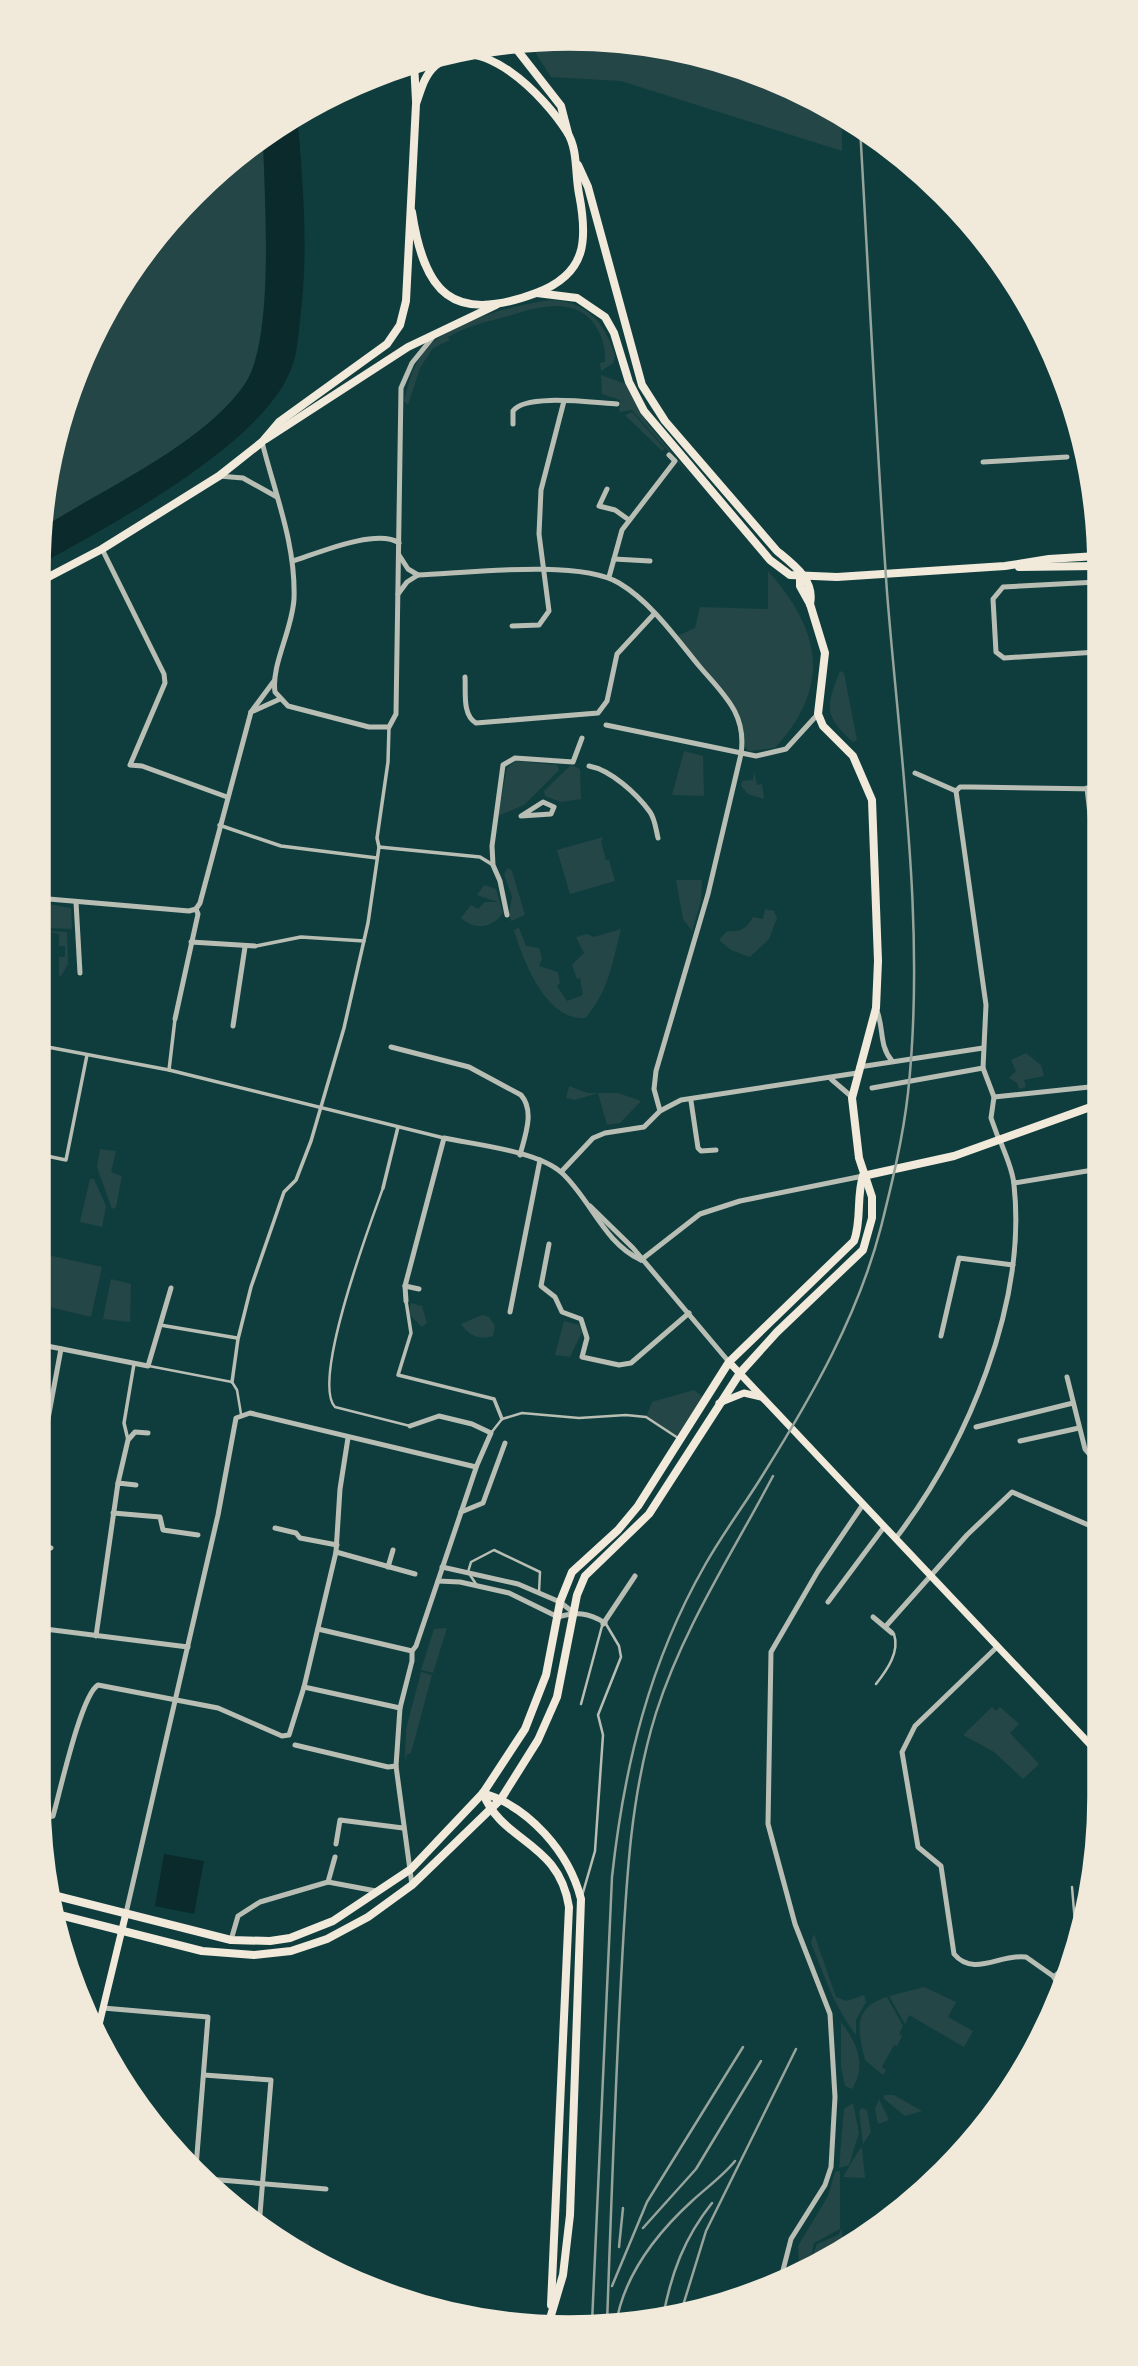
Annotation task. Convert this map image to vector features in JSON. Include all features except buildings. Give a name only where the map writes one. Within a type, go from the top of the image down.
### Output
[{"type":"main road","points":[[49,577],[102,550],[219,476],[262,442],[438,331],[498,303],[537,293],[568,272],[583,246],[586,229],[575,158],[561,106],[518,52]]},
{"type":"main road","points":[[476,57],[504,67],[520,78],[541,97],[568,133]]},
{"type":"main road","points":[[416,104],[426,78],[434,67]]},
{"type":"main road","points":[[262,442],[279,422],[387,344],[400,325],[406,300],[412,212],[415,73]]},
{"type":"main road","points":[[63,1916],[217,1954],[273,1954],[308,1946],[345,1930],[412,1885],[490,1812],[538,1740],[557,1697],[579,1586],[585,1576],[649,1514],[718,1403],[740,1373],[777,1332],[863,1250],[872,1218],[872,1198],[863,1176],[852,1097],[876,1008],[878,961],[872,800],[853,756],[823,726],[818,714],[825,653],[810,604],[800,586],[797,566],[777,551],[665,421],[642,385],[588,187],[575,158]]},
{"type":"main road","points":[[412,212],[421,256],[438,289],[457,302],[498,303]]},
{"type":"main road","points":[[537,293],[577,298],[605,317],[614,333],[629,382],[652,422],[770,560],[790,575],[836,577],[1004,566],[1089,557]]},
{"type":"main road","points":[[1004,566],[1048,569],[1089,566]]},
{"type":"main road","points":[[863,1176],[939,1160],[1089,1108]]},
{"type":"main road","points":[[59,1896],[231,1940],[290,1938],[334,1921],[381,1892],[411,1869],[482,1793],[510,1754],[537,1703],[557,1632],[561,1602],[572,1572],[618,1530],[638,1506],[678,1438],[729,1362],[854,1241],[859,1219],[856,1196],[863,1176]]},
{"type":"main road","points":[[729,1362],[862,1506],[931,1574],[1089,1743]]},
{"type":"main road","points":[[718,1403],[744,1393],[765,1398]]},
{"type":"main road","points":[[482,1793],[501,1799],[554,1843],[576,1877],[581,1899],[570,2216],[563,2275],[551,2316]]},
{"type":"main road","points":[[482,1793],[490,1812],[544,1855],[561,1882],[569,1907],[550,2316]]},
{"type":"main road","points":[[100,2020],[126,1913]]},
{"type":"street","points":[[232,1381],[238,1339],[251,1287],[284,1192],[296,1180],[312,1141],[344,1028],[364,941],[379,847],[377,838],[388,762],[389,727],[396,714],[401,388],[412,363],[438,331]]},
{"type":"street","points":[[512,626],[539,625],[548,611],[539,534],[541,490],[564,401]]},
{"type":"street","points":[[513,424],[513,411],[517,405],[564,401],[617,404]]},
{"type":"street","points":[[49,899],[189,911],[195,909],[200,902],[218,825],[251,712],[274,681],[290,632],[294,596],[293,561],[262,442]]},
{"type":"street","points":[[609,577],[619,536],[674,461],[669,455]]},
{"type":"street","points":[[983,462],[1067,457]]},
{"type":"street","points":[[219,476],[243,478],[277,497]]},
{"type":"street","points":[[607,489],[599,506],[615,510],[629,520]]},
{"type":"street","points":[[293,561],[363,540],[387,537],[399,542]]},
{"type":"street","points":[[102,550],[164,674],[165,683],[130,765],[142,766],[227,797]]},
{"type":"street","points":[[399,554],[408,569],[418,575]]},
{"type":"street","points":[[614,559],[650,561]]},
{"type":"street","points":[[398,594],[407,582],[418,575],[544,570],[590,572],[609,577],[629,589],[654,614],[734,707],[744,732],[741,754],[708,894],[656,1071],[655,1100],[660,1111]]},
{"type":"street","points":[[1089,582],[1003,587],[993,599],[996,652],[1004,658],[1089,653]]},
{"type":"street","points":[[466,677],[467,709],[469,717],[476,723],[598,713],[604,708],[617,654],[654,614]]},
{"type":"street","points":[[274,681],[280,699],[288,706],[369,727],[389,727]]},
{"type":"street","points":[[251,712],[280,699]]},
{"type":"street","points":[[606,725],[756,756],[786,749],[818,714]]},
{"type":"street","points":[[583,724],[584,715]]},
{"type":"street","points":[[573,762],[582,738]]},
{"type":"street","points":[[507,915],[500,881],[493,865],[494,825],[503,765],[515,758],[573,762],[603,770],[651,812],[657,838]]},
{"type":"street","points":[[915,773],[956,791]]},
{"type":"street","points":[[956,791],[960,787],[1087,788],[1089,806]]},
{"type":"street","points":[[896,1538],[949,1456],[992,1354],[1013,1265],[1016,1229],[1014,1182],[991,1118],[994,1097],[984,1069],[986,1005],[956,791]]},
{"type":"street","points":[[543,802],[554,807],[551,814],[521,816],[543,802]]},
{"type":"street","points":[[218,825],[291,848],[377,858]]},
{"type":"street","points":[[379,847],[480,858],[493,865]]},
{"type":"street","points":[[76,902],[80,973]]},
{"type":"street","points":[[169,1070],[175,1019],[198,914],[195,909]]},
{"type":"street","points":[[191,943],[245,947],[301,937],[364,941]]},
{"type":"street","points":[[233,1026],[245,947]]},
{"type":"street","points":[[876,1008],[882,1024],[882,1049],[892,1061]]},
{"type":"street","points":[[391,1046],[469,1067],[520,1095],[527,1101],[528,1110],[520,1155]]},
{"type":"street","points":[[49,1047],[169,1070],[320,1109],[540,1160],[561,1172],[626,1254],[641,1260],[729,1362]]},
{"type":"street","points":[[561,1172],[593,1138],[605,1133],[644,1127],[660,1111],[681,1100],[691,1101],[828,1078],[892,1061],[983,1048]]},
{"type":"street","points":[[49,1157],[65,1160],[87,1055]]},
{"type":"street","points":[[872,1088],[984,1069]]},
{"type":"street","points":[[883,1077],[884,1087]]},
{"type":"street","points":[[828,1078],[840,1084],[852,1097]]},
{"type":"street","points":[[994,1097],[1089,1087]]},
{"type":"street","points":[[691,1101],[698,1148],[702,1151],[716,1150]]},
{"type":"street","points":[[383,1188],[398,1127]]},
{"type":"street","points":[[444,1138],[405,1286],[411,1334],[398,1375],[494,1399],[502,1419]]},
{"type":"street","points":[[510,1312],[540,1160]]},
{"type":"street","points":[[1014,1182],[1064,1177],[1089,1171]]},
{"type":"street","points":[[641,1260],[700,1214],[740,1200],[863,1176]]},
{"type":"street","points":[[549,1244],[541,1286],[555,1297],[562,1312],[581,1318],[587,1338],[582,1357],[619,1365],[631,1363],[689,1314]]},
{"type":"street","points":[[941,1336],[959,1258],[1013,1265]]},
{"type":"street","points":[[405,1286],[419,1289]]},
{"type":"street","points":[[49,1346],[148,1366],[171,1288]]},
{"type":"street","points":[[160,1325],[238,1339]]},
{"type":"street","points":[[49,1414],[61,1349]]},
{"type":"street","points":[[96,1636],[113,1513],[128,1440],[124,1423],[134,1364]]},
{"type":"street","points":[[1067,1377],[1085,1449],[1089,1454]]},
{"type":"street","points":[[976,1427],[1073,1404]]},
{"type":"street","points":[[126,1913],[218,1515],[234,1420],[241,1414],[250,1413],[476,1467]]},
{"type":"street","points":[[410,1426],[439,1416],[472,1424],[491,1433],[476,1467],[416,1647],[412,1651],[400,1708],[396,1766],[412,1885]]},
{"type":"street","points":[[1020,1441],[1079,1428]]},
{"type":"street","points":[[128,1440],[135,1432],[148,1433]]},
{"type":"street","points":[[348,1438],[340,1489],[336,1549],[304,1687],[289,1735],[295,1745],[388,1767],[396,1766]]},
{"type":"street","points":[[461,1512],[483,1503],[505,1443]]},
{"type":"street","points":[[118,1483],[136,1485]]},
{"type":"street","points":[[886,1626],[931,1574],[1012,1492],[1089,1525]]},
{"type":"street","points":[[783,2270],[791,2239],[825,2185],[831,2167],[835,2144],[835,2097],[830,2014],[795,1924],[768,1824],[771,1653],[818,1571],[862,1506]]},
{"type":"street","points":[[113,1513],[160,1517],[163,1530],[198,1535]]},
{"type":"street","points":[[828,1602],[884,1527]]},
{"type":"street","points":[[275,1528],[415,1574]]},
{"type":"street","points":[[388,1567],[393,1550]]},
{"type":"street","points":[[442,1567],[539,1592],[561,1602],[574,1613],[597,1618],[603,1624],[635,1576]]},
{"type":"street","points":[[438,1581],[476,1585],[509,1593],[558,1618],[574,1613]]},
{"type":"street","points":[[873,1617],[892,1633]]},
{"type":"street","points":[[318,1629],[412,1651]]},
{"type":"street","points":[[49,1630],[188,1647]]},
{"type":"street","points":[[998,1646],[915,1727],[902,1752],[906,1779],[918,1847],[941,1866],[954,1954],[959,1960],[974,1965],[1020,1956],[1055,1980]]},
{"type":"street","points":[[50,1817],[53,1816],[91,1689],[98,1685],[218,1708],[282,1736],[289,1735]]},
{"type":"street","points":[[304,1687],[400,1708]]},
{"type":"street","points":[[337,1844],[340,1820],[403,1828]]},
{"type":"street","points":[[328,1882],[335,1857]]},
{"type":"street","points":[[231,1940],[238,1916],[248,1907],[328,1882],[381,1892]]},
{"type":"street","points":[[103,2008],[208,2017],[197,2160]]},
{"type":"street","points":[[204,2075],[271,2080],[260,2215]]},
{"type":"street","points":[[217,2180],[326,2189]]},
{"type":"lane","points":[[383,1188],[334,1343],[327,1394],[335,1408],[410,1426]]},
{"type":"lane","points":[[148,1366],[232,1381],[237,1390],[241,1414]]},
{"type":"lane","points":[[491,1433],[502,1419],[522,1413],[579,1418],[636,1416],[646,1418],[678,1438]]},
{"type":"lane","points":[[476,1585],[468,1572],[471,1562],[497,1549],[522,1560],[541,1577],[539,1592]]},
{"type":"lane","points":[[581,1704],[603,1624]]},
{"type":"lane","points":[[581,1899],[595,1851],[603,1735],[597,1715],[608,1696],[621,1657],[620,1646],[603,1624]]},
{"type":"lane","points":[[876,1684],[890,1667],[896,1646],[892,1633]]},
{"type":"lane","points":[[1072,1887],[1075,1917]]},
{"type":"lane","points":[[1053,1976],[1058,1972]]},
{"type":"shaded area","points":[[534,50],[637,53],[704,67],[768,89],[829,119],[842,127],[842,151],[621,81],[551,77]]},
{"type":"shaded area","points":[[298,126],[305,242],[303,294],[297,349],[288,376],[270,404],[212,458],[139,508],[49,559],[51,523],[178,446],[227,406],[245,384],[255,362],[261,334],[265,300],[263,148]]},
{"type":"shaded area","points":[[263,148],[266,264],[261,334],[254,363],[245,384],[227,406],[205,426],[151,465],[51,523],[59,468],[77,402],[103,339],[119,309],[156,252],[178,226],[226,178]]},
{"type":"shaded area","points":[[552,300],[576,305],[593,316],[611,344],[615,356],[613,363],[601,371],[600,363],[605,362],[605,350],[601,337],[590,319],[582,312],[561,306],[538,308],[473,326],[448,337],[450,340],[433,348],[420,368],[408,405],[404,401],[422,354],[446,333],[481,317]]},
{"type":"shaded area","points":[[601,375],[626,384],[648,424],[699,486],[632,410],[619,412],[620,400],[602,394]]},
{"type":"shaded area","points":[[632,412],[665,449],[662,451],[625,415]]},
{"type":"shaded area","points":[[768,571],[786,593],[809,637],[813,658],[812,680],[805,702],[793,725],[775,748],[750,751],[742,746],[734,707],[675,637],[695,628],[700,607],[768,609]]},
{"type":"shaded area","points":[[840,671],[844,673],[857,740],[853,742],[836,725],[830,710],[832,693]]},
{"type":"shaded area","points":[[684,751],[703,756],[704,796],[672,795]]},
{"type":"shaded area","points":[[516,761],[557,765],[559,770],[524,805],[498,816],[507,768]]},
{"type":"shaded area","points":[[571,765],[580,769],[581,799],[561,802],[545,796],[544,791]]},
{"type":"shaded area","points":[[754,772],[757,785],[762,784],[764,799],[748,794],[741,786],[742,781],[753,780]]},
{"type":"shaded area","points":[[603,837],[601,842],[615,881],[570,894],[557,850]]},
{"type":"shaded area","points":[[508,868],[512,871],[525,915],[511,921],[509,913],[512,897],[504,874]]},
{"type":"shaded area","points":[[676,880],[702,880],[701,901],[692,931],[683,919]]},
{"type":"shaded area","points":[[484,885],[496,889],[503,913],[489,925],[472,925],[461,918],[471,905],[478,909],[485,902],[498,902],[477,895]]},
{"type":"shaded area","points":[[49,904],[71,908],[72,929],[49,928]]},
{"type":"shaded area","points":[[765,909],[774,911],[777,918],[769,939],[750,957],[731,950],[719,940],[727,931],[743,929],[753,917],[763,919]]},
{"type":"shaded area","points":[[519,928],[526,946],[539,948],[542,958],[539,966],[558,972],[560,983],[557,986],[567,1001],[583,995],[580,978],[577,979],[572,965],[584,953],[576,937],[587,934],[594,937],[621,929],[604,987],[593,1009],[585,1018],[571,1016],[559,1010],[538,986],[523,957],[514,930]]},
{"type":"shaded area","points":[[49,931],[67,932],[68,964],[61,976],[59,957],[65,957],[65,946],[59,946],[59,934]]},
{"type":"shaded area","points":[[1026,1053],[1041,1065],[1044,1076],[1024,1080],[1026,1087],[1019,1089],[1017,1083],[1009,1078],[1016,1071],[1011,1060]]},
{"type":"shaded area","points":[[569,1086],[587,1093],[598,1093],[575,1100],[566,1098]]},
{"type":"shaded area","points":[[598,1093],[618,1093],[641,1101],[620,1123],[607,1125]]},
{"type":"shaded area","points":[[100,1149],[116,1151],[111,1172],[122,1176],[116,1207],[112,1209],[97,1167]]},
{"type":"shaded area","points":[[90,1179],[94,1179],[106,1206],[102,1227],[80,1222]]},
{"type":"shaded area","points":[[49,1255],[102,1267],[91,1317],[49,1307]]},
{"type":"shaded area","points":[[111,1279],[131,1284],[130,1322],[103,1319]]},
{"type":"shaded area","points":[[411,1303],[422,1306],[427,1323],[422,1327],[409,1314]]},
{"type":"shaded area","points":[[482,1315],[489,1317],[495,1326],[493,1336],[475,1336],[461,1324]]},
{"type":"shaded area","points":[[564,1321],[579,1325],[582,1332],[570,1357],[555,1355]]},
{"type":"shaded area","points":[[694,1390],[704,1398],[678,1438],[646,1417],[652,1402]]},
{"type":"shaded area","points":[[447,1628],[433,1673],[421,1670],[434,1629]]},
{"type":"shaded area","points":[[421,1672],[432,1675],[411,1753],[407,1754],[405,1762],[406,1729]]},
{"type":"shaded area","points":[[992,1707],[996,1711],[1000,1707],[1019,1724],[1010,1733],[1039,1764],[1023,1779],[994,1752],[963,1735]]},
{"type":"shaded area","points":[[164,1854],[204,1861],[194,1914],[155,1906]]},
{"type":"shaded area","points":[[814,1934],[836,1997],[847,2001],[864,1995],[866,2002],[856,2020],[856,2035],[825,1979],[811,1942]]},
{"type":"shaded area","points":[[924,1987],[956,2002],[948,2017],[973,2031],[964,2047],[909,2015],[905,2024],[889,1996]]},
{"type":"shaded area","points":[[887,1997],[903,2026],[897,2046],[894,2045],[882,2067],[886,2070],[883,2075],[865,2060],[860,2021],[868,2007]]},
{"type":"shaded area","points":[[841,2022],[852,2038],[858,2054],[859,2071],[852,2089],[845,2086],[841,2066]]},
{"type":"shaded area","points":[[885,2095],[894,2095],[922,2111],[905,2116],[883,2098]]},
{"type":"shaded area","points":[[879,2099],[889,2120],[878,2124],[875,2109]]},
{"type":"shaded area","points":[[853,2103],[859,2133],[849,2165],[839,2168],[844,2109]]},
{"type":"shaded area","points":[[862,2108],[867,2110],[871,2132],[863,2144],[859,2111]]},
{"type":"shaded area","points":[[862,2147],[865,2178],[843,2177],[859,2150]]},
{"type":"shaded area","points":[[840,2171],[840,2229],[814,2243],[811,2257],[799,2263],[798,2246],[828,2196],[835,2172]]},
{"type":"shaded area","points":[[842,2229],[843,2239],[813,2255],[817,2244],[838,2235]]},
{"type":"shaded area","points":[[298,2240],[309,2241],[309,2247]]},
{"type":"railway","points":[[592,2316],[612,1877],[624,1796],[642,1716],[654,1678],[685,1602],[712,1553],[799,1415],[847,1324],[881,1227],[900,1144],[908,1093],[913,1031],[913,905],[883,534],[861,139]]},
{"type":"railway","points":[[607,2316],[625,1913],[630,1845],[640,1778],[656,1713],[680,1651],[773,1476]]},
{"type":"railway","points":[[612,2286],[647,2202],[743,2047]]},
{"type":"railway","points":[[684,2304],[706,2231],[796,2049]]},
{"type":"railway","points":[[643,2228],[696,2169],[761,2061]]},
{"type":"railway","points":[[618,2315],[634,2272],[654,2242],[666,2227],[735,2161]]},
{"type":"railway","points":[[665,2308],[686,2243],[712,2203]]},
{"type":"railway","points":[[619,2247],[623,2208]]}]
